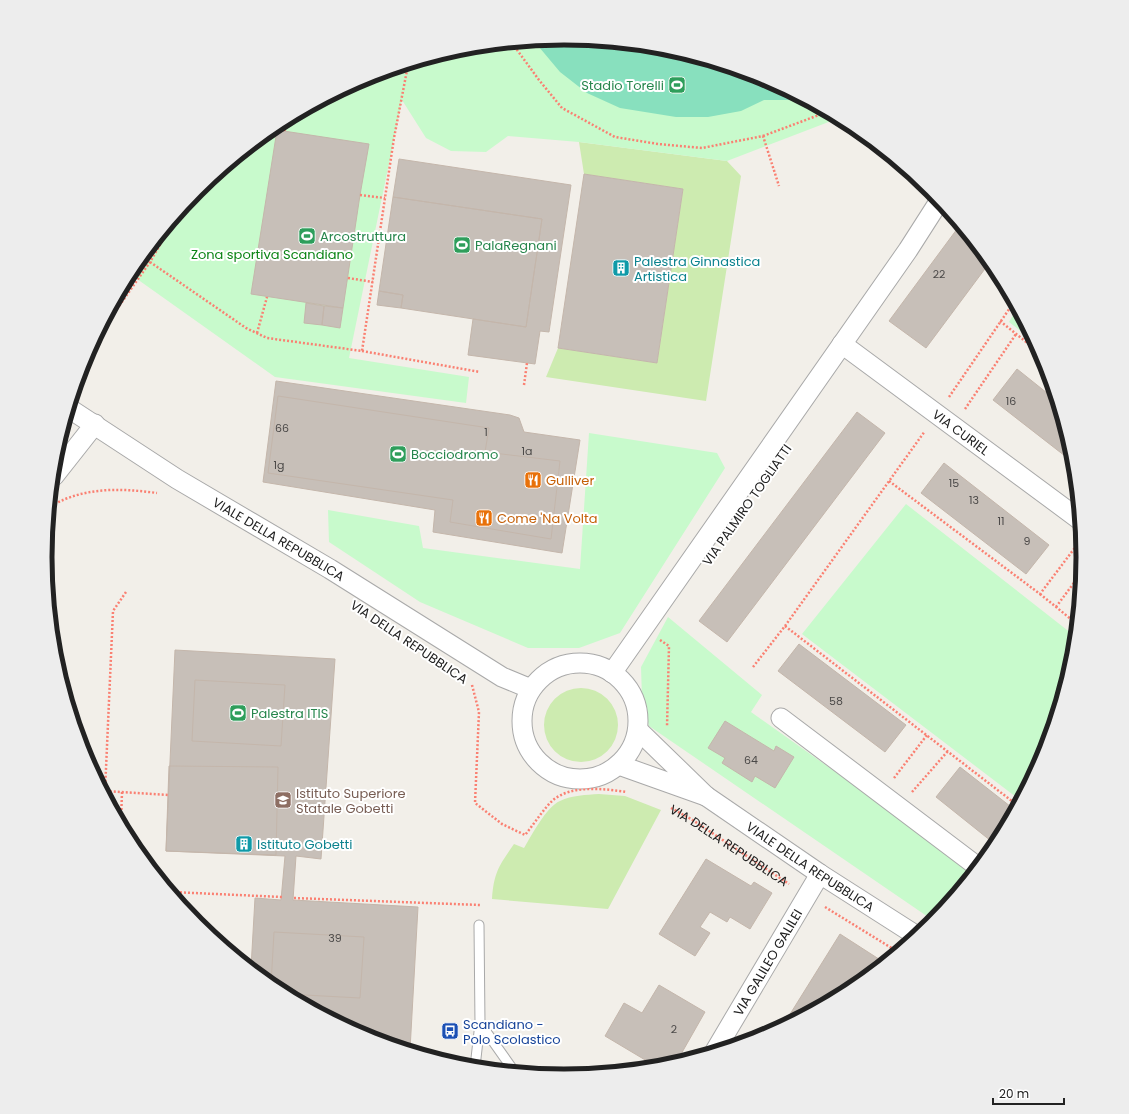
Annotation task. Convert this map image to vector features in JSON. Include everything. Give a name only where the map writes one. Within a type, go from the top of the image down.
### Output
[{"type":"street","name":"VIA PALMIRO TOGLIATTI","points":[[612,673],[908,250],[937,205]]},
{"type":"street","name":"VIA CURIEL","points":[[842,344],[1074,516]]},
{"type":"street","name":"VIALE DELLA REPUBBLICA","points":[[74,411],[177,479],[330,569],[502,677],[531,689]]},
{"type":"street","points":[[60,468],[94,424]]},
{"type":"street","points":[[586,664],[599,666],[612,673],[622,682],[635,702],[638,730],[633,746],[619,765],[607,773],[587,779],[564,777],[545,768],[531,754],[522,732],[523,709],[531,689],[545,675],[562,666],[586,664]]},
{"type":"street","points":[[781,718],[974,864]]},
{"type":"street","name":"VIALE DELLA REPUBBLICA","points":[[638,730],[706,796],[820,874],[912,933]]},
{"type":"street","name":"VIALE DELLA REPUBBLICA","points":[[619,765],[706,796]]},
{"type":"street","name":"VIA GALILEO GALILEI","points":[[718,1045],[820,874]]},
{"type":"lane","points":[[476,1061],[480,1023],[479,925]]},
{"type":"lane","points":[[480,1023],[511,1066]]},
{"type":"path","points":[[515,47],[562,108],[615,137],[658,144],[702,148],[764,136],[821,114]]},
{"type":"path","points":[[362,351],[385,198],[407,70]]},
{"type":"path","points":[[764,136],[779,186]]},
{"type":"path","points":[[360,195],[385,198]]},
{"type":"path","points":[[117,309],[150,262],[164,238]]},
{"type":"path","points":[[150,262],[246,328],[267,338],[362,351],[480,372]]},
{"type":"path","points":[[348,278],[373,282]]},
{"type":"path","points":[[256,333],[267,297]]},
{"type":"path","points":[[753,667],[785,626],[937,414],[1011,306]]},
{"type":"path","points":[[1000,321],[1031,346]]},
{"type":"path","points":[[953,426],[1016,334]]},
{"type":"path","points":[[524,385],[527,363]]},
{"type":"path","points":[[889,481],[1040,594],[1072,620]]},
{"type":"path","points":[[56,504],[81,493],[108,490],[131,490],[163,493]]},
{"type":"path","points":[[1040,594],[1076,547]]},
{"type":"path","points":[[1056,607],[1075,581]]},
{"type":"path","points":[[105,784],[113,611],[126,592]]},
{"type":"path","points":[[785,626],[1014,802]]},
{"type":"path","points":[[655,636],[669,646],[667,728]]},
{"type":"path","name":"VIA DELLA REPUBBLICA","points":[[467,682],[473,686],[479,712],[475,803],[502,824],[525,835],[553,800],[577,789],[610,790],[633,793]]},
{"type":"path","points":[[882,794],[927,735]]},
{"type":"path","points":[[899,807],[948,751]]},
{"type":"path","points":[[109,791],[168,795]]},
{"type":"path","points":[[121,813],[122,792]]},
{"type":"path","name":"VIA DELLA REPUBBLICA","points":[[666,806],[691,819],[808,896],[893,949]]},
{"type":"path","points":[[178,892],[282,897]]},
{"type":"path","points":[[294,898],[480,905]]},
{"type":"green space","name":"Zona sportiva Scandiano","points":[[531,46],[598,46],[631,49],[664,55],[697,62],[729,72],[791,98],[832,121],[727,161],[579,142],[508,136],[486,152],[451,151],[426,138],[402,100],[349,358],[469,377],[466,403],[275,377],[136,278],[158,245],[180,219],[202,195],[227,172],[280,131],[338,98],[400,72],[432,62],[465,55],[498,49]]},
{"type":"green space","name":"Stadio Torelli","points":[[538,46],[598,46],[631,49],[664,55],[697,62],[729,72],[795,100],[764,100],[741,111],[708,117],[676,117],[620,108],[587,93],[560,72]]},
{"type":"green space","points":[[579,142],[727,161],[741,176],[706,401],[546,377],[558,348],[657,363],[683,189],[584,174]]},
{"type":"green space","points":[[1014,313],[1026,335],[1009,322]]},
{"type":"green space","points":[[589,433],[717,453],[725,468],[620,633],[579,648],[528,648],[420,602],[329,542],[328,510],[419,526],[423,548],[580,569]]},
{"type":"green space","points":[[906,504],[1071,633],[1067,657],[1059,690],[1049,722],[1038,753],[1016,797],[802,634]]},
{"type":"green space","points":[[668,617],[762,695],[751,712],[971,868],[929,917],[649,726],[642,698],[641,667]]},
{"type":"green space","points":[[581,688],[595,691],[607,699],[615,711],[618,725],[615,739],[607,751],[595,759],[581,762],[567,759],[555,751],[547,739],[544,725],[547,711],[555,699],[567,691]]},
{"type":"green space","points":[[599,794],[625,796],[661,810],[608,909],[492,899],[494,882],[498,870],[514,844],[524,848],[545,815],[555,804],[560,801],[579,796]]},
{"type":"building","name":"Arcostruttura","points":[[281,131],[369,144],[343,308],[251,294],[276,134]]},
{"type":"building","points":[[399,159],[571,185],[549,332],[540,331],[535,364],[468,355],[473,319],[526,327],[542,219],[393,197]]},
{"type":"building","name":"Palestra Ginnastica Artistica","points":[[584,174],[683,189],[657,363],[558,348]]},
{"type":"building","name":"PalaRegnani","points":[[393,197],[542,219],[526,327],[401,308],[403,295],[379,291]]},
{"type":"building","points":[[957,229],[971,245],[986,267],[926,348],[889,321]]},
{"type":"building","points":[[379,291],[403,295],[401,308],[377,305]]},
{"type":"building","points":[[306,303],[324,306],[322,325],[304,323]]},
{"type":"building","points":[[324,306],[343,308],[340,328],[322,325]]},
{"type":"building","points":[[1017,369],[1050,395],[1067,458],[993,400]]},
{"type":"building","points":[[276,381],[510,415],[519,418],[524,432],[580,440],[562,553],[433,532],[435,510],[263,482]]},
{"type":"building","points":[[278,396],[489,428],[485,452],[560,461],[551,539],[450,522],[453,500],[268,473]]},
{"type":"building","points":[[857,412],[885,433],[727,642],[699,621]]},
{"type":"building","points":[[944,463],[1049,545],[1026,574],[921,493]]},
{"type":"building","points":[[799,644],[906,725],[885,752],[778,671]]},
{"type":"building","name":"Istituto Gobetti","points":[[175,650],[335,659],[321,859],[296,856],[293,900],[418,907],[410,1045],[369,1030],[338,1016],[280,983],[251,962],[255,898],[281,900],[285,856],[166,851]]},
{"type":"building","name":"Palestra ITIS","points":[[195,680],[285,685],[281,746],[192,741]]},
{"type":"building","points":[[725,721],[774,751],[776,746],[794,757],[775,788],[755,776],[752,782],[722,763],[725,758],[708,748]]},
{"type":"building","points":[[169,766],[278,767],[276,855],[166,851]]},
{"type":"building","points":[[960,767],[1011,807],[990,840],[936,797]]},
{"type":"building","points":[[706,859],[751,886],[754,882],[772,893],[750,929],[730,917],[727,922],[710,912],[700,927],[710,933],[695,956],[659,934]]},
{"type":"building","points":[[274,932],[364,937],[360,998],[299,995],[271,977]]},
{"type":"building","points":[[840,934],[880,960],[849,983],[820,1000],[795,1014],[792,1011]]},
{"type":"building","points":[[659,985],[705,1012],[680,1056],[648,1062],[605,1036],[624,1003],[642,1013]]},
{"type":"building","points":[[792,1011],[795,1014],[791,1016],[788,1018]]},
{"type":"place","name":"Stadio Torelli","points":[[677,85]]},
{"type":"place","name":"Arcostruttura","points":[[307,236]]},
{"type":"place","name":"PalaRegnani","points":[[462,245]]},
{"type":"place","name":"Palestra Ginnastica Artistica","points":[[621,268]]},
{"type":"place","name":"Bocciodromo","points":[[398,454]]},
{"type":"place","name":"Gulliver","points":[[533,480]]},
{"type":"place","name":"Come 'Na Volta","points":[[484,518]]},
{"type":"place","name":"Palestra ITIS","points":[[238,713]]},
{"type":"place","name":"Istituto Superiore Statale Gobetti","points":[[283,800]]},
{"type":"place","name":"Istituto Gobetti","points":[[244,844]]},
{"type":"place","name":"Scandiano - Polo Scolastico","points":[[450,1031]]}]
